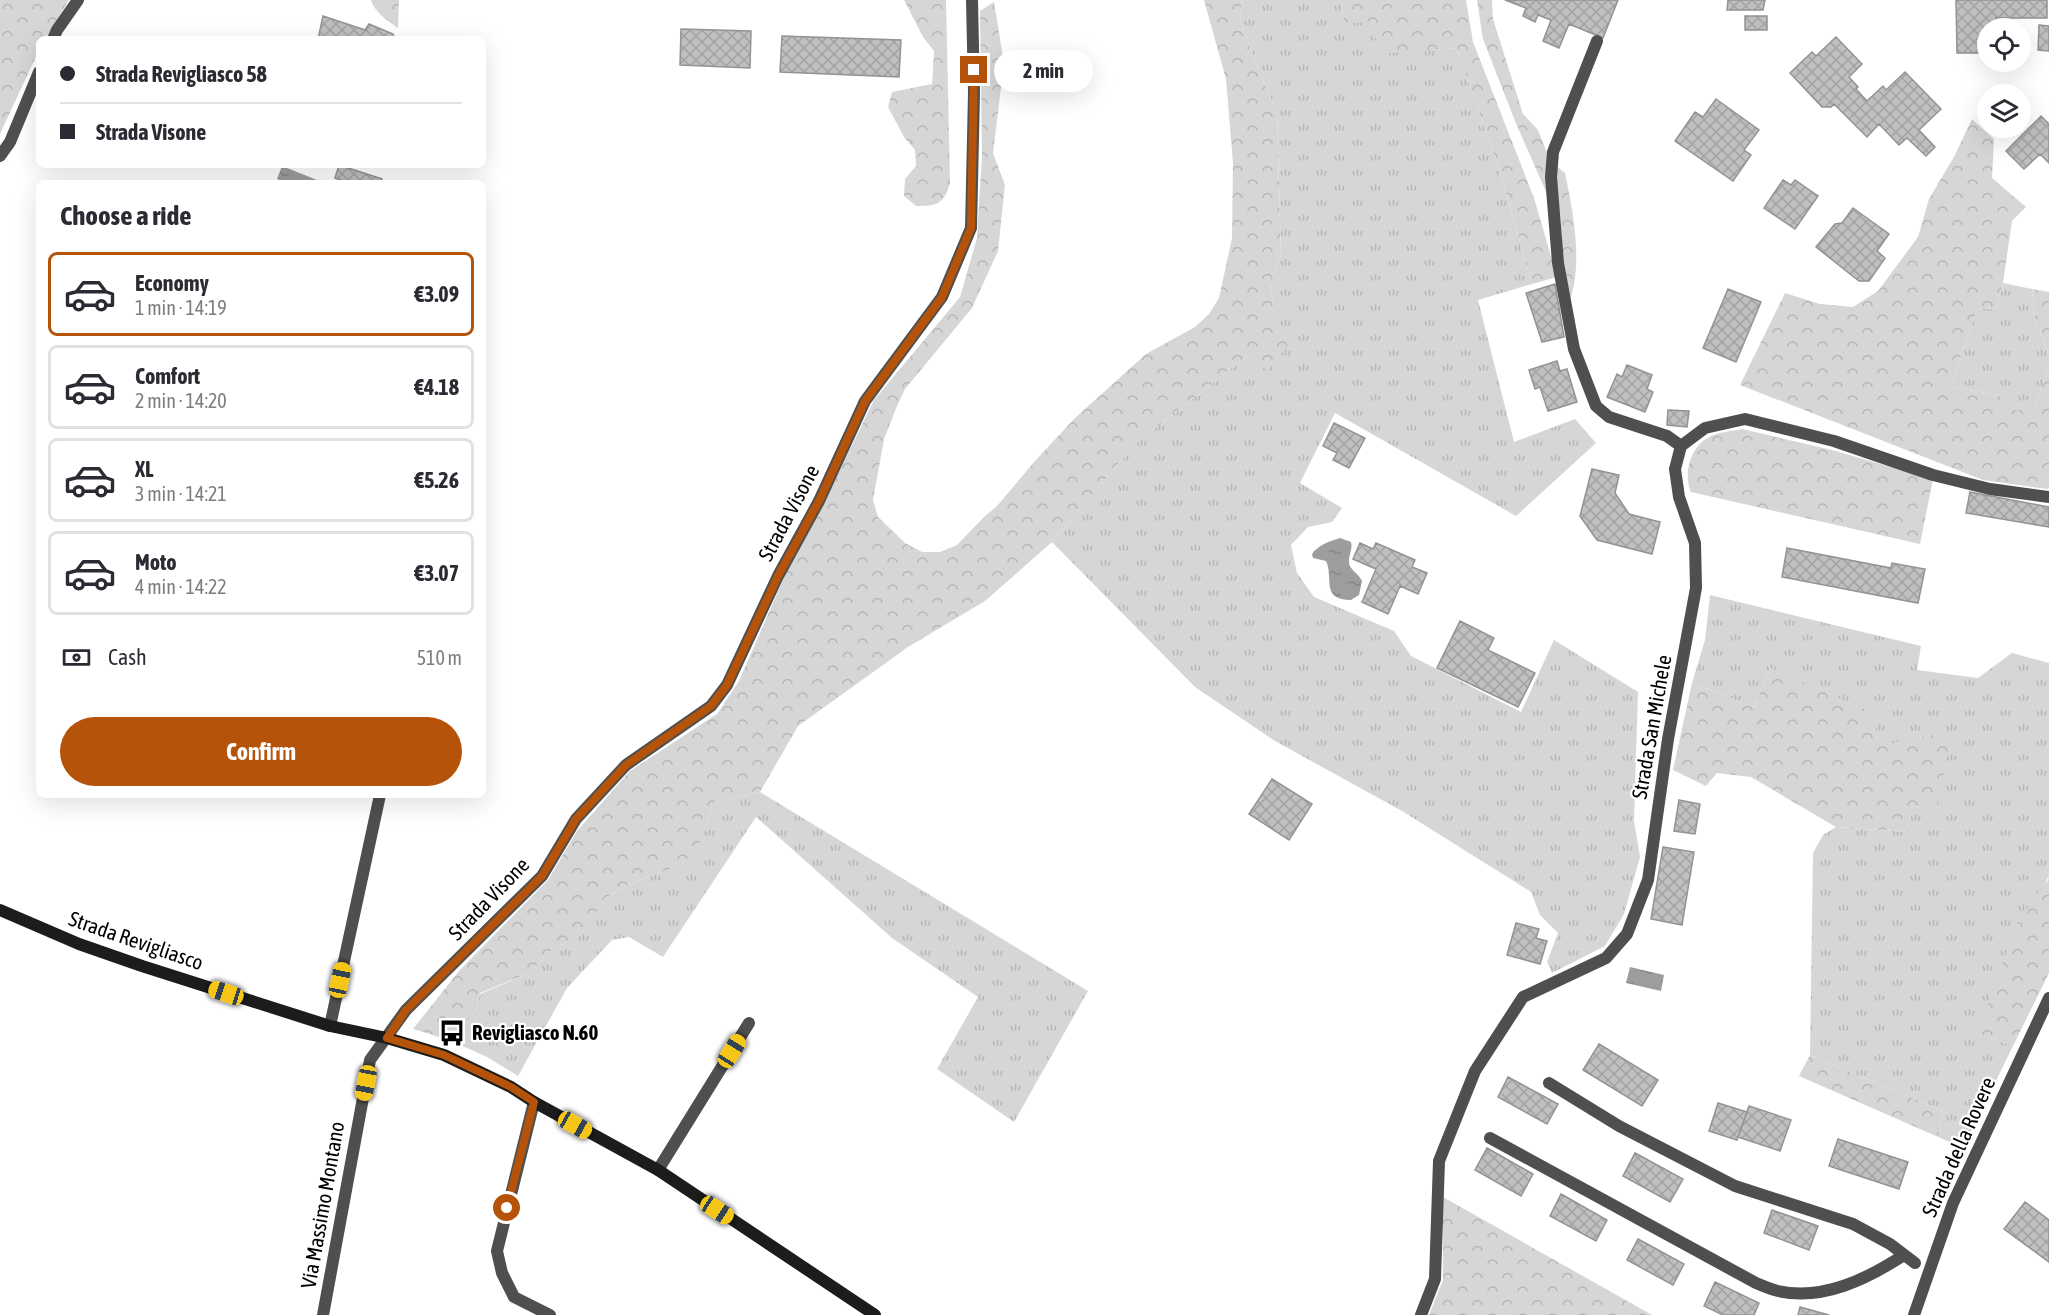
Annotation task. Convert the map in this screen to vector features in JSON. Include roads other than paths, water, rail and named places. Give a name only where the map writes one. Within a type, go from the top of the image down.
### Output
[{"type":"street","points":[[54,36],[78,0]]},
{"type":"street","name":"Strada Visone","points":[[387,1038],[406,1010],[542,876],[576,819],[626,765],[711,706],[727,685],[778,576],[819,501],[865,401],[942,297],[971,228],[974,93],[972,0]]},
{"type":"street","points":[[1597,41],[1553,153],[1551,177],[1558,263],[1574,349],[1596,406],[1609,417],[1667,436],[1681,446],[1705,428],[1745,419],[1834,441],[1933,475],[1990,489],[2049,497]]},
{"type":"street","points":[[0,156],[10,142],[36,79]]},
{"type":"street","name":"Strada San Michele","points":[[1421,1315],[1435,1279],[1439,1161],[1475,1071],[1522,997],[1606,958],[1627,934],[1648,880],[1668,739],[1696,588],[1695,543],[1679,497],[1675,469],[1681,446]]},
{"type":"street","points":[[330,1026],[379,798]]},
{"type":"street","name":"Strada Revigliasco","points":[[0,910],[79,944],[330,1026],[387,1038],[444,1055],[511,1087],[658,1170],[876,1315]]},
{"type":"street","name":"Strada della Rovere","points":[[1914,1315],[1953,1203],[2049,998]]},
{"type":"street","points":[[658,1170],[749,1023]]},
{"type":"street","name":"Via Massimo Montano","points":[[323,1315],[370,1060],[387,1038]]},
{"type":"street","points":[[1549,1083],[1619,1126],[1735,1186],[1853,1224],[1890,1244],[1915,1263]]},
{"type":"street","points":[[534,1102],[497,1251],[502,1273],[514,1297],[550,1315]]},
{"type":"street","points":[[1490,1138],[1756,1283],[1778,1291],[1810,1293],[1840,1287],[1874,1275],[1904,1255]]},
{"type":"water","points":[[281,168],[287,168],[317,180],[280,180],[277,179]]},
{"type":"water","points":[[1340,538],[1351,542],[1349,563],[1362,581],[1359,595],[1351,600],[1335,596],[1330,586],[1326,561],[1313,558],[1312,554],[1328,542]]},
{"type":"water","points":[[1630,967],[1664,975],[1661,991],[1626,983]]},
{"type":"place","name":"Revigliasco N.60","points":[[452,1033]]}]
